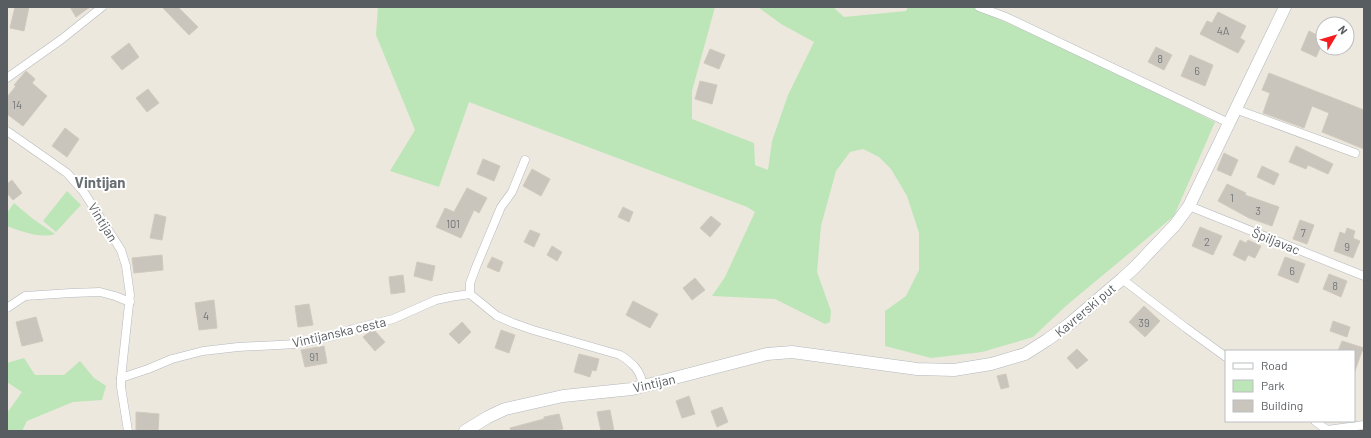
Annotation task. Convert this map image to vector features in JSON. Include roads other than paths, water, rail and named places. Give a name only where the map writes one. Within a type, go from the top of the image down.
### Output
[{"type":"main road","name":"Kavrerski put","points":[[847,360],[917,369],[954,370],[998,362],[1025,354],[1068,325],[1135,267],[1175,225],[1189,206],[1285,7]]},
{"type":"main road","name":"Vintijan","points":[[465,431],[505,409],[563,396],[632,389],[766,354],[792,352],[847,360]]},
{"type":"street","points":[[7,78],[62,39],[102,7]]},
{"type":"street","points":[[979,7],[1006,17],[1229,123]]},
{"type":"street","points":[[1235,109],[1355,152]]},
{"type":"street","name":"Vintijan","points":[[7,131],[67,173],[83,191],[121,250],[129,283],[130,302],[121,378],[128,431]]},
{"type":"street","points":[[525,160],[512,192],[501,207],[476,267],[470,283],[470,294],[497,316],[513,323],[620,355],[632,363],[638,371],[642,378],[643,386]]},
{"type":"street","name":"Špiljavac","points":[[1189,206],[1364,276]]},
{"type":"street","points":[[1122,279],[1225,356]]},
{"type":"street","points":[[7,308],[25,296],[71,293],[100,292],[130,302]]},
{"type":"street","name":"Vintijanska cesta","points":[[121,378],[172,359],[203,352],[238,347],[297,344],[337,335],[353,329],[386,322],[436,300],[470,294]]},
{"type":"street","points":[[1316,422],[1327,430],[1364,425]]},
{"type":"district","name":"Vintijan","points":[[100,182]]}]
